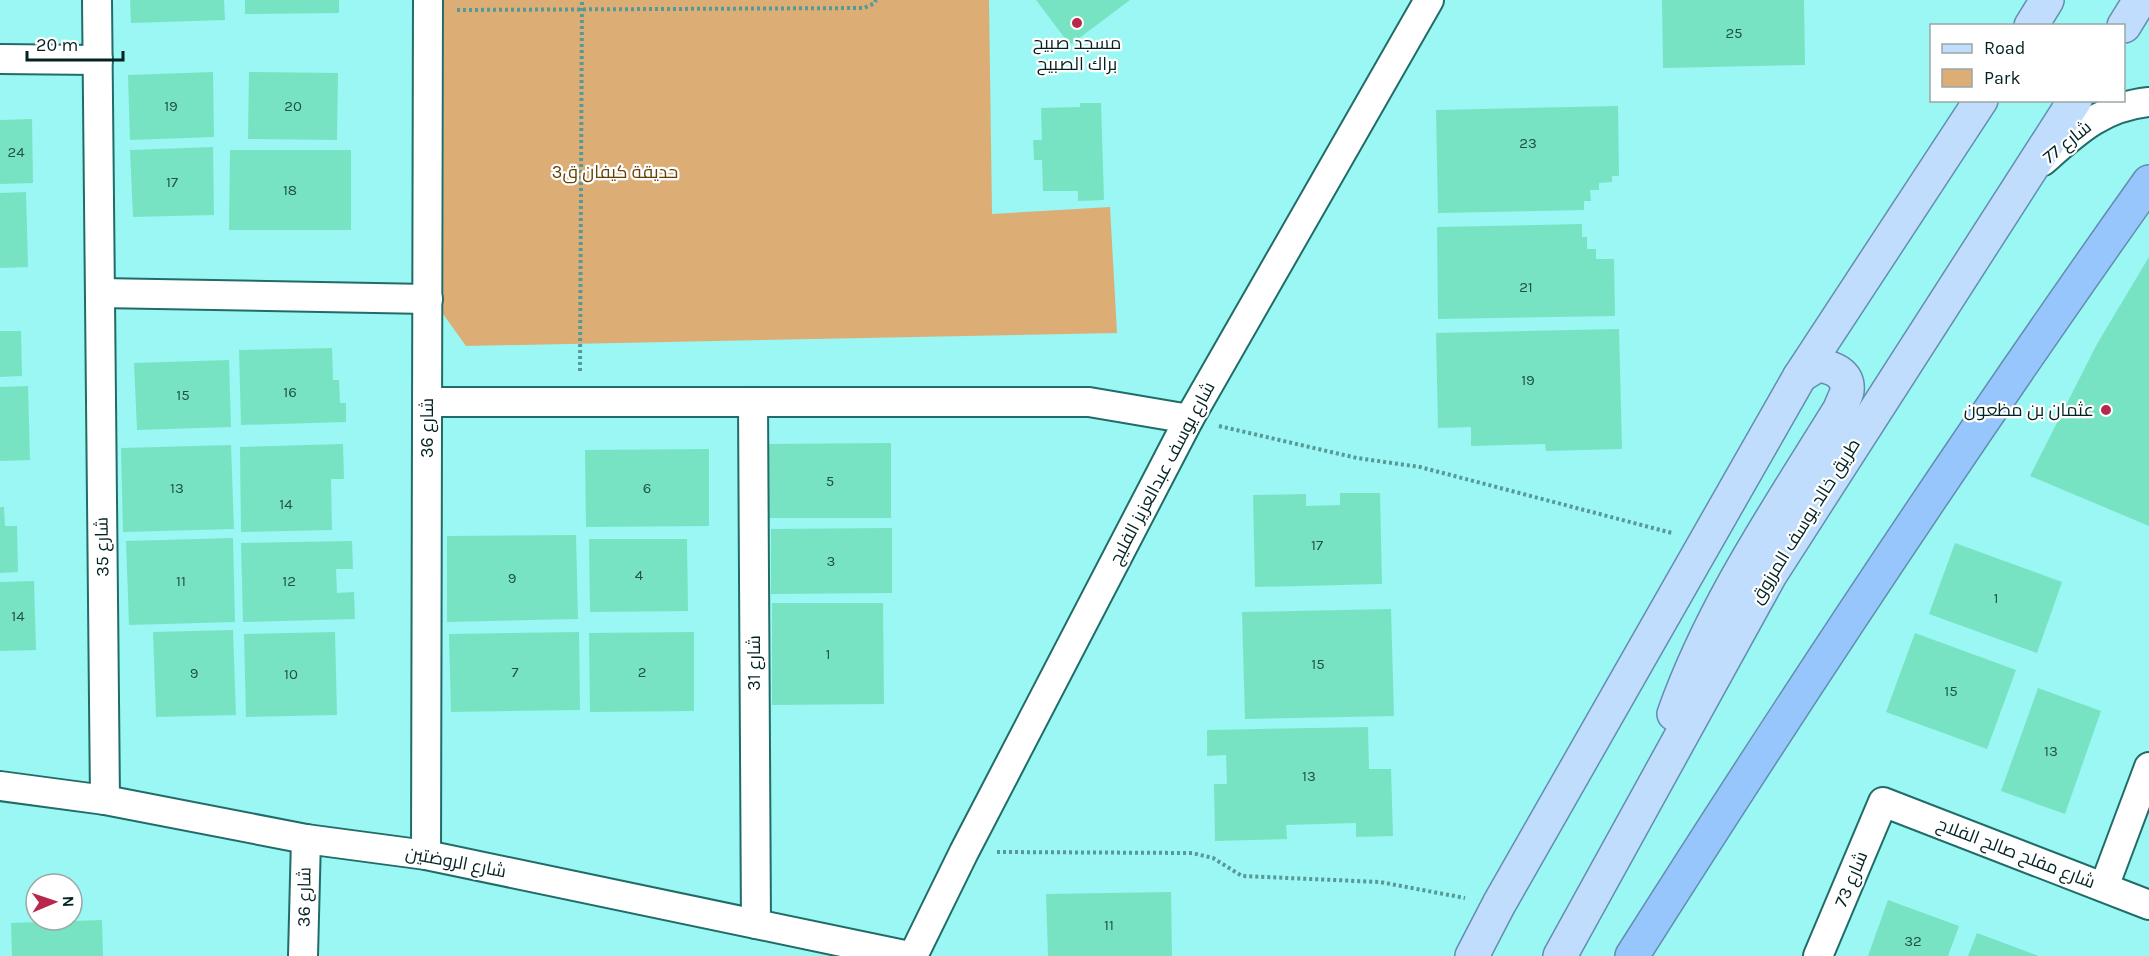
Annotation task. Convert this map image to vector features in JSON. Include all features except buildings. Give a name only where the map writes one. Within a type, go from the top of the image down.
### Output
[{"type":"highway","points":[[1632,956],[1741,784],[2050,321],[2149,182]]},
{"type":"main road","points":[[2032,24],[2048,0]]},
{"type":"main road","points":[[2125,24],[2140,0]]},
{"type":"main road","points":[[1472,956],[1499,904],[1800,376],[1980,102]]},
{"type":"main road","name":"طريق خالد يوسف المرزوق","points":[[1560,956],[1770,574],[2074,102]]},
{"type":"main road","points":[[1642,806],[1688,675],[1733,582],[1840,409],[1847,390],[1843,376],[1833,368],[1818,365],[1800,376]]},
{"type":"street","name":"شارع 35","points":[[97,0],[105,800]]},
{"type":"street","name":"شارع يوسف عبدالعزيز الفليج","points":[[911,956],[1189,419],[1429,0]]},
{"type":"street","name":"شارع 36","points":[[426,855],[428,5]]},
{"type":"street","points":[[0,59],[98,60]]},
{"type":"street","name":"شارع 77","points":[[2024,178],[2076,132],[2094,120],[2109,111],[2127,105],[2149,102]]},
{"type":"street","points":[[100,293],[428,299]]},
{"type":"street","points":[[428,402],[1089,402],[1189,419]]},
{"type":"street","name":"شارع 31","points":[[753,402],[756,924]]},
{"type":"street","points":[[2104,887],[2149,767]]},
{"type":"street","name":"شارع الروضتين","points":[[0,786],[105,800],[306,839],[426,855],[911,956]]},
{"type":"street","name":"شارع مفلح صالح الفلاح","points":[[1883,802],[2149,904]]},
{"type":"street","name":"شارع 73","points":[[1818,956],[1883,802]]},
{"type":"street","name":"شارع 36","points":[[303,956],[306,839]]},
{"type":"path","points":[[580,402],[582,0]]},
{"type":"path","points":[[428,5],[582,11],[864,8],[875,3],[876,0]]},
{"type":"path","points":[[1189,419],[1357,458],[1420,467],[1705,542]]},
{"type":"path","points":[[964,852],[1192,853],[1213,858],[1242,876],[1380,882],[1499,904]]},
{"type":"green space","name":"حديقة كيفان ق3","points":[[444,0],[989,0],[992,214],[1110,207],[1117,333],[466,346],[443,314]]},
{"type":"place","name":"مسجد صبيح براك الصبيح","points":[[1077,23]]},
{"type":"place","name":"عثمان بن مظعون","points":[[2106,410]]}]
